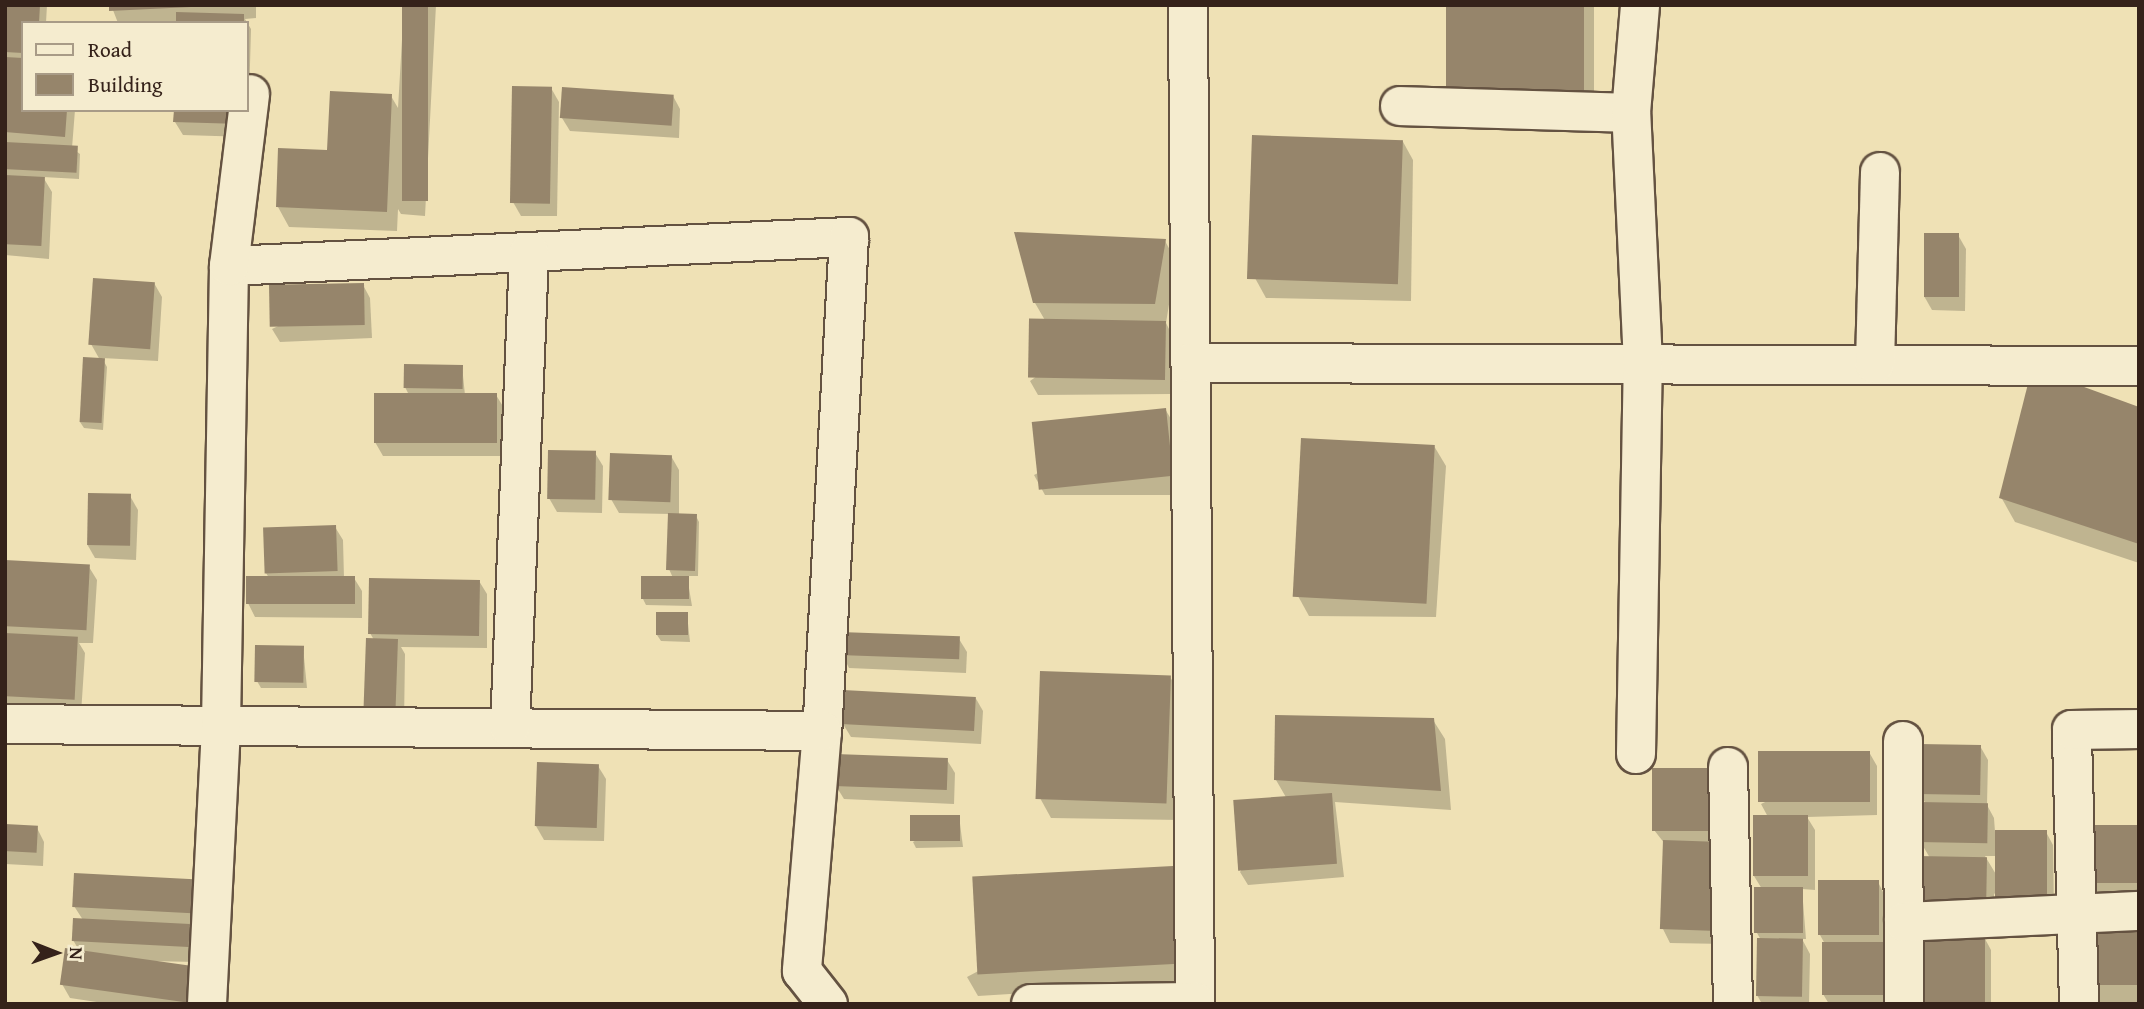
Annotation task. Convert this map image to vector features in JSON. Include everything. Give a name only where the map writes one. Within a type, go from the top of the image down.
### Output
[{"type":"street","points":[[1031,1004],[1195,1003],[1188,5]]},
{"type":"street","points":[[1636,754],[1643,363],[1631,113],[1640,5]]},
{"type":"street","points":[[248,110],[250,94]]},
{"type":"street","points":[[1401,106],[1631,113]]},
{"type":"street","points":[[208,1004],[221,725],[229,267],[248,112]]},
{"type":"street","points":[[1875,364],[1880,172]]},
{"type":"street","points":[[229,267],[849,237],[822,731],[802,971],[828,1004]]},
{"type":"street","points":[[510,728],[529,252]]},
{"type":"street","points":[[1191,363],[2139,366]]},
{"type":"street","points":[[5,724],[822,731]]},
{"type":"street","points":[[2079,1004],[2074,914],[2072,730],[2139,729]]},
{"type":"street","points":[[1903,741],[1904,1004]]},
{"type":"street","points":[[1728,767],[1733,1004]]},
{"type":"street","points":[[1904,922],[2139,911]]},
{"type":"building","points":[[5,5],[40,5],[39,21],[21,21],[21,53],[5,52]]},
{"type":"building","points":[[109,5],[191,5],[191,7],[109,11]]},
{"type":"building","points":[[402,5],[428,5],[428,201],[402,201]]},
{"type":"building","points":[[1446,5],[1584,5],[1584,99],[1446,99]]},
{"type":"building","points":[[176,12],[244,14],[244,21],[176,21]]},
{"type":"building","points":[[5,57],[21,58],[21,112],[67,112],[65,137],[5,132]]},
{"type":"building","points":[[512,86],[552,87],[550,204],[510,203]]},
{"type":"building","points":[[562,87],[674,95],[672,126],[560,118]]},
{"type":"building","points":[[330,91],[392,94],[387,212],[276,207],[278,148],[327,150]]},
{"type":"building","points":[[174,112],[241,112],[241,124],[173,122]]},
{"type":"building","points":[[1252,135],[1403,140],[1398,284],[1247,279]]},
{"type":"building","points":[[5,142],[78,146],[76,173],[5,169]]},
{"type":"building","points":[[5,175],[45,177],[41,246],[5,244]]},
{"type":"building","points":[[1014,232],[1166,239],[1155,304],[1033,303]]},
{"type":"building","points":[[1924,233],[1959,233],[1959,297],[1924,297]]},
{"type":"building","points":[[93,278],[155,282],[150,349],[88,345]]},
{"type":"building","points":[[364,283],[365,325],[270,327],[269,285]]},
{"type":"building","points":[[1029,319],[1166,321],[1165,380],[1028,378]]},
{"type":"building","points":[[83,357],[105,358],[102,423],[80,422]]},
{"type":"building","points":[[404,364],[463,365],[463,389],[404,388]]},
{"type":"building","points":[[2032,368],[2139,407],[2139,544],[1999,498]]},
{"type":"building","points":[[374,393],[497,393],[497,443],[374,443]]},
{"type":"building","points":[[1166,408],[1173,476],[1039,490],[1032,422]]},
{"type":"building","points":[[1301,438],[1435,445],[1426,604],[1293,597]]},
{"type":"building","points":[[548,450],[596,451],[595,500],[547,499]]},
{"type":"building","points":[[610,453],[672,455],[670,502],[608,500]]},
{"type":"building","points":[[88,493],[131,494],[130,546],[87,545]]},
{"type":"building","points":[[668,513],[697,514],[695,571],[666,570]]},
{"type":"building","points":[[336,525],[338,571],[265,574],[263,528]]},
{"type":"building","points":[[5,560],[90,564],[86,630],[5,626]]},
{"type":"building","points":[[246,576],[355,576],[355,604],[246,604]]},
{"type":"building","points":[[641,576],[689,576],[689,599],[641,599]]},
{"type":"building","points":[[369,578],[480,580],[479,636],[368,634]]},
{"type":"building","points":[[656,612],[688,612],[688,635],[656,635]]},
{"type":"building","points":[[840,632],[960,636],[959,659],[839,655]]},
{"type":"building","points":[[5,633],[78,637],[75,700],[5,696]]},
{"type":"building","points":[[366,638],[398,639],[395,711],[363,710]]},
{"type":"building","points":[[255,645],[304,646],[303,683],[254,682]]},
{"type":"building","points":[[1040,671],[1171,676],[1166,803],[1036,799]]},
{"type":"building","points":[[843,690],[976,697],[974,731],[841,724]]},
{"type":"building","points":[[1275,715],[1434,718],[1441,791],[1274,780]]},
{"type":"building","points":[[1919,744],[1981,745],[1980,795],[1918,794]]},
{"type":"building","points":[[1758,751],[1870,751],[1870,802],[1758,802]]},
{"type":"building","points":[[835,754],[948,758],[947,790],[834,786]]},
{"type":"building","points":[[537,762],[599,764],[597,828],[535,826]]},
{"type":"building","points":[[1652,768],[1715,768],[1715,831],[1652,831]]},
{"type":"building","points":[[1332,793],[1337,864],[1238,871],[1233,800]]},
{"type":"building","points":[[1919,802],[1988,803],[1987,843],[1918,842]]},
{"type":"building","points":[[910,815],[960,815],[960,841],[910,841]]},
{"type":"building","points":[[1753,815],[1808,815],[1808,876],[1753,876]]},
{"type":"building","points":[[5,824],[38,826],[37,853],[5,851]]},
{"type":"building","points":[[2079,825],[2139,825],[2139,883],[2079,883]]},
{"type":"building","points":[[1995,830],[2047,830],[2047,897],[1995,897]]},
{"type":"building","points":[[1663,840],[1721,842],[1718,931],[1660,929]]},
{"type":"building","points":[[1917,856],[1987,857],[1986,910],[1916,909]]},
{"type":"building","points":[[1173,866],[1178,964],[977,974],[972,877]]},
{"type":"building","points":[[74,873],[194,879],[192,913],[72,907]]},
{"type":"building","points":[[1818,880],[1879,880],[1879,935],[1818,935]]},
{"type":"building","points":[[1754,887],[1803,887],[1803,933],[1754,933]]},
{"type":"building","points":[[73,918],[190,924],[189,947],[72,941]]},
{"type":"building","points":[[2086,929],[2139,929],[2139,985],[2086,985]]},
{"type":"building","points":[[1919,935],[1985,935],[1985,1004],[1919,1004]]},
{"type":"building","points":[[1757,938],[1803,939],[1802,997],[1756,996]]},
{"type":"building","points":[[1822,942],[1889,942],[1889,995],[1822,995]]},
{"type":"building","points":[[65,948],[198,967],[193,1003],[60,985]]}]
